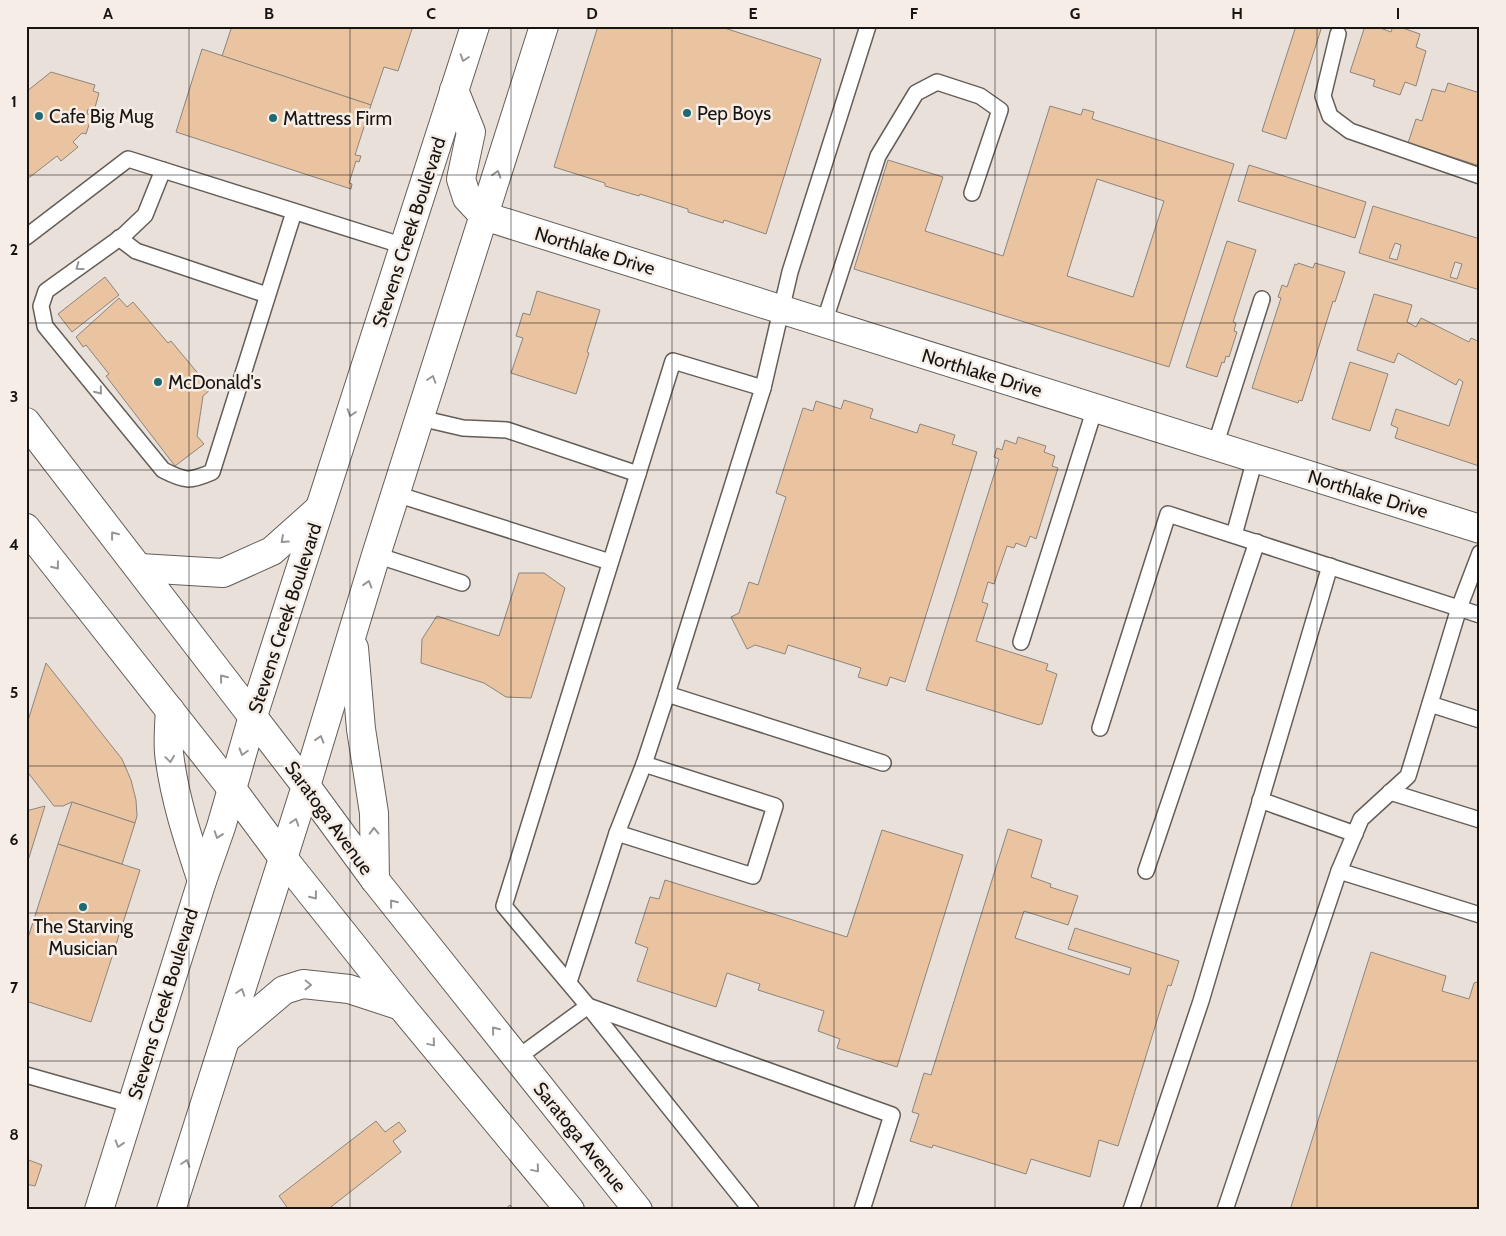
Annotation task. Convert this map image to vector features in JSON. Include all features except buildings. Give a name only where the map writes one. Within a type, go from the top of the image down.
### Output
[{"type":"main road","name":"Stevens Creek Boulevard","points":[[99,1210],[232,789],[253,716],[475,26]]},
{"type":"main road","points":[[171,1210],[544,26]]},
{"type":"main road","points":[[454,90],[471,132],[461,179],[467,198],[484,216]]},
{"type":"main road","name":"Northlake Drive","points":[[484,216],[1480,529]]},
{"type":"main road","name":"Saratoga Avenue","points":[[26,422],[253,716],[375,880],[638,1210]]},
{"type":"main road","points":[[140,568],[223,573],[272,551],[320,508]]},
{"type":"main road","points":[[26,528],[401,1006],[570,1210]]},
{"type":"main road","points":[[352,633],[361,728],[374,813],[375,880]]},
{"type":"main road","points":[[170,710],[169,751],[173,781],[185,831],[202,881]]},
{"type":"main road","points":[[226,1039],[284,990],[303,984],[348,989],[401,1006]]},
{"type":"lane","points":[[568,982],[616,833],[644,764],[667,694],[763,388],[790,272],[868,26]]},
{"type":"lane","points":[[1338,34],[1323,96],[1330,116],[1350,131],[1480,176]]},
{"type":"lane","points":[[824,323],[878,156],[916,93],[937,82],[980,96],[1000,110],[972,193]]},
{"type":"lane","points":[[26,237],[128,159],[404,246]]},
{"type":"lane","points":[[163,170],[145,215],[119,238],[46,290],[41,306],[44,326],[163,470],[181,479],[195,479],[212,472],[294,212]]},
{"type":"lane","points":[[119,238],[136,251],[267,295]]},
{"type":"lane","points":[[1215,446],[1262,299]]},
{"type":"lane","points":[[751,1210],[588,1006],[504,906],[673,361],[763,388]]},
{"type":"lane","points":[[1021,642],[1095,408]]},
{"type":"lane","points":[[420,418],[463,428],[507,430],[638,474]]},
{"type":"lane","points":[[1234,535],[1255,458]]},
{"type":"lane","points":[[396,494],[610,562]]},
{"type":"lane","points":[[1100,728],[1168,514],[1480,615]]},
{"type":"lane","points":[[1146,871],[1257,542]]},
{"type":"lane","points":[[1225,1210],[1339,871],[1361,819],[1408,776],[1459,608],[1480,553]]},
{"type":"lane","points":[[376,555],[462,583]]},
{"type":"lane","points":[[1131,1210],[1201,1001],[1330,566]]},
{"type":"lane","points":[[667,694],[883,762]]},
{"type":"lane","points":[[1430,704],[1480,720]]},
{"type":"lane","points":[[616,833],[753,876],[775,806],[644,764]]},
{"type":"lane","points":[[1390,792],[1480,820]]},
{"type":"lane","points":[[1260,800],[1355,834]]},
{"type":"lane","points":[[1339,871],[1480,915]]},
{"type":"lane","points":[[517,1058],[588,1006]]},
{"type":"lane","points":[[588,1006],[892,1115],[862,1210]]},
{"type":"lane","points":[[26,1075],[132,1105]]},
{"type":"place","name":"Pep Boys","points":[[687,113]]},
{"type":"place","name":"Cafe Big Mug","points":[[39,116]]},
{"type":"place","name":"Mattress Firm","points":[[273,118]]},
{"type":"place","name":"McDonald's","points":[[158,382]]},
{"type":"place","name":"The Starving Musician","points":[[83,907]]}]
